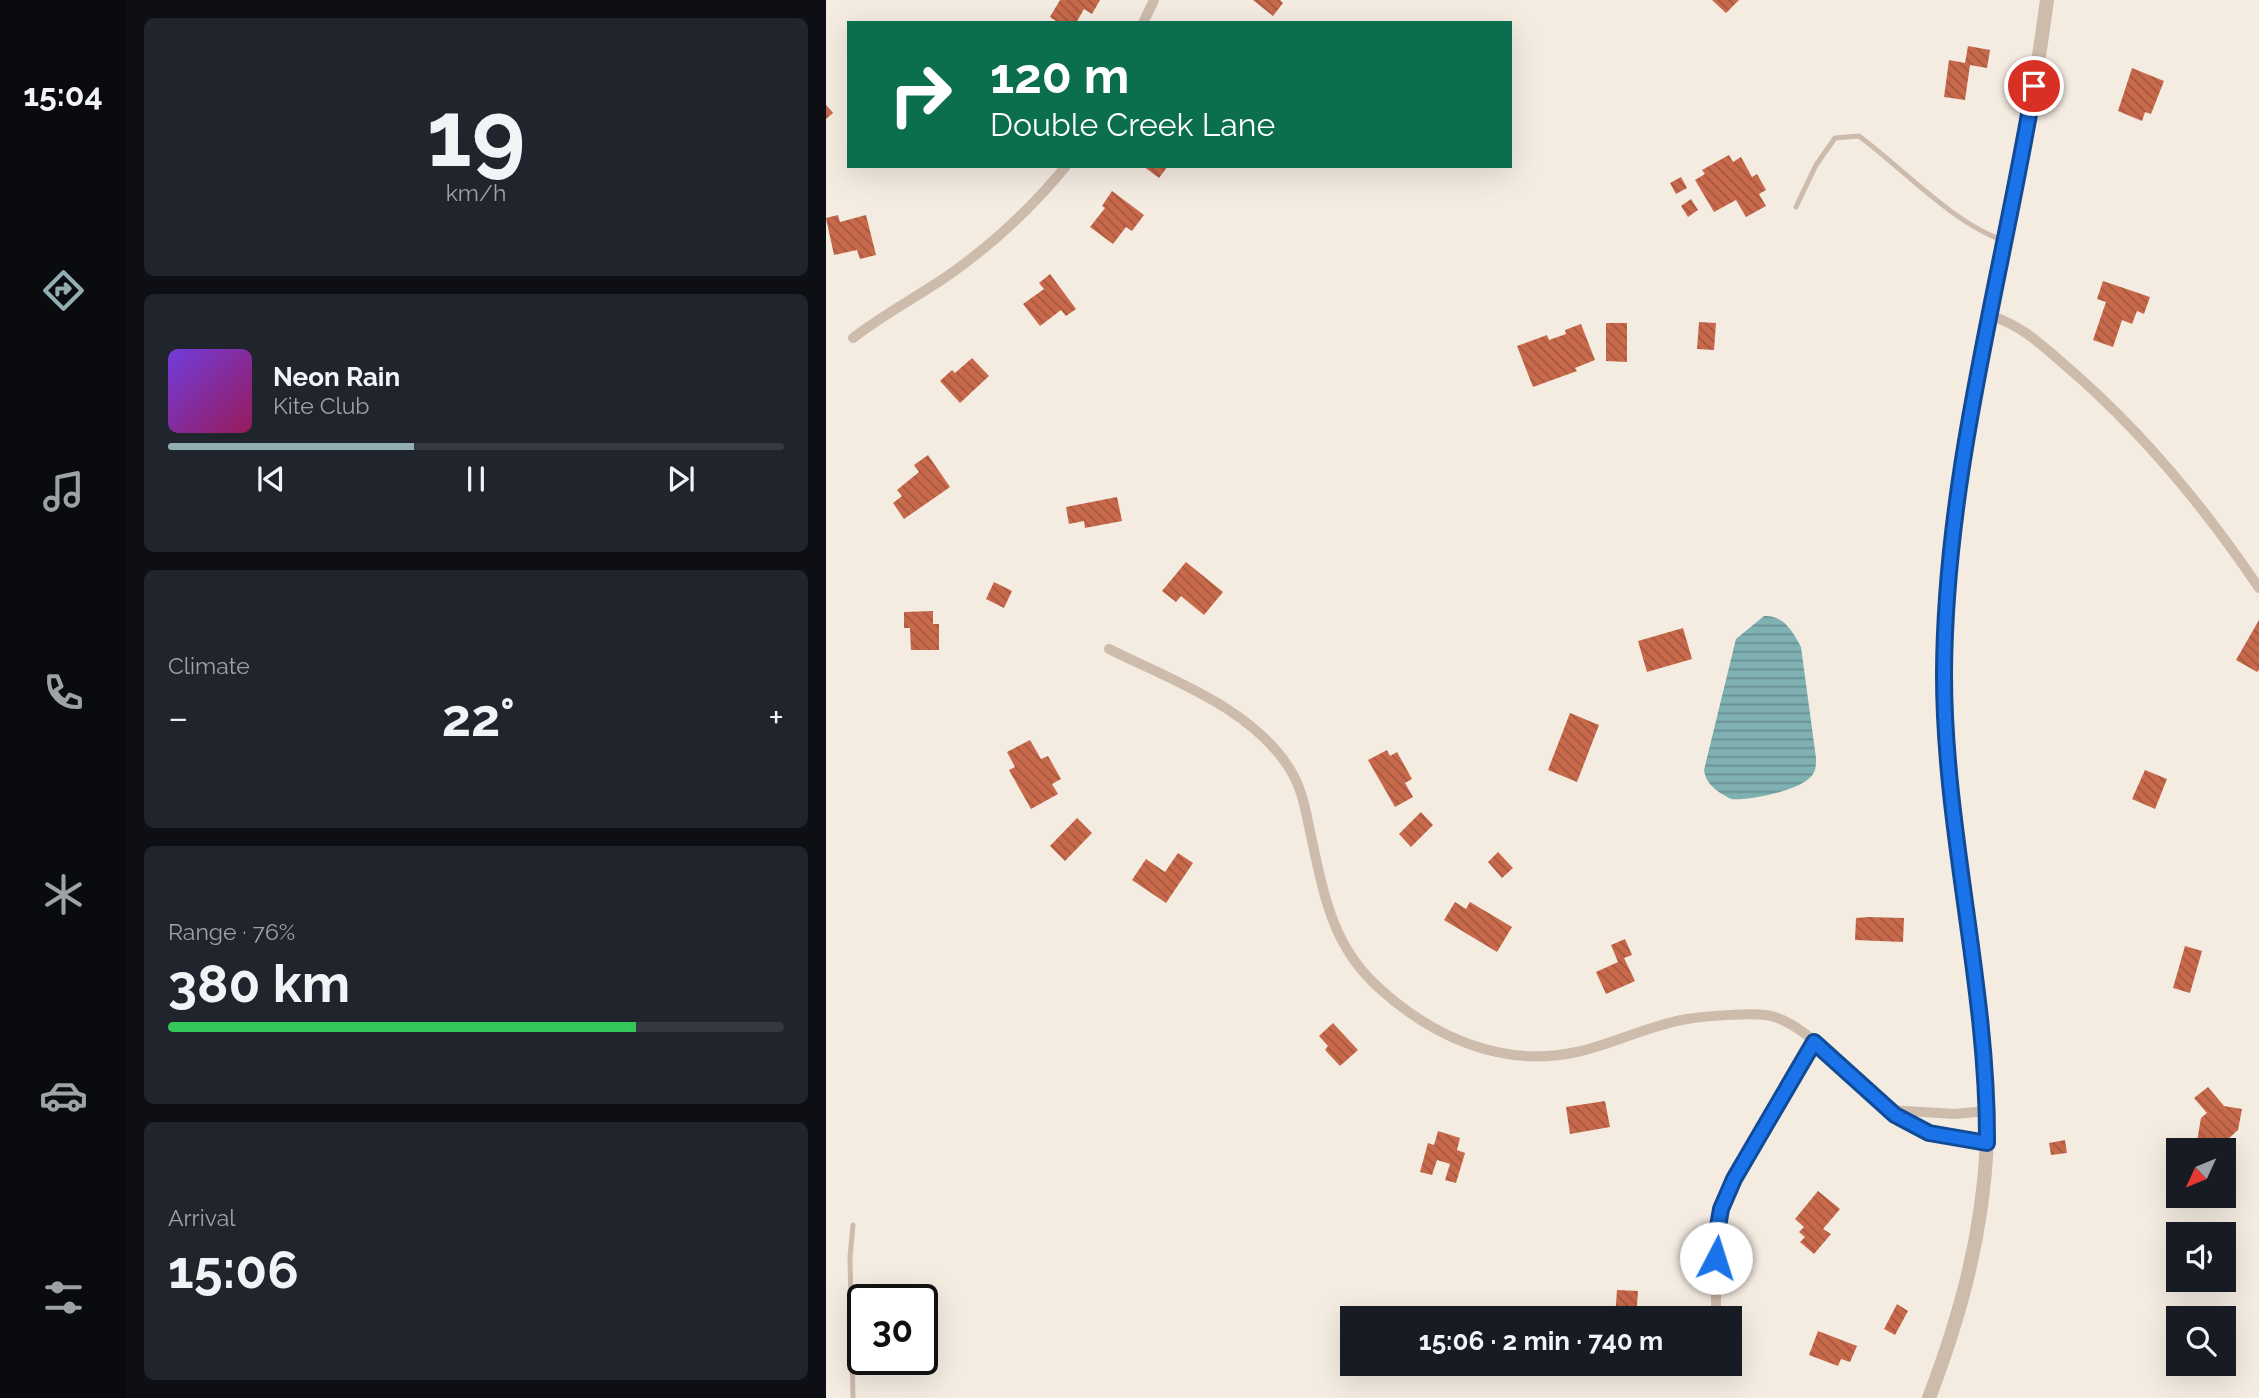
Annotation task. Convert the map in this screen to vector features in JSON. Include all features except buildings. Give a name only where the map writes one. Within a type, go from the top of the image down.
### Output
[{"type":"street","points":[[1144,21],[1154,0]]},
{"type":"street","points":[[1929,1398],[1954,1334],[1969,1277],[1982,1207],[1987,1143],[1983,1041],[1948,763],[1944,675],[1947,583],[1962,457],[2006,241],[2047,0]]},
{"type":"street","points":[[853,338],[976,256],[1036,202],[1064,168]]},
{"type":"street","points":[[1991,316],[2007,320],[2033,338],[2081,379],[2166,463],[2221,532],[2259,588]]},
{"type":"street","points":[[1109,649],[1228,709],[1255,729],[1278,752],[1292,772],[1303,796],[1325,902],[1344,945],[1360,968],[1380,989],[1444,1034],[1490,1052],[1543,1057],[1578,1052],[1687,1018],[1763,1015],[1790,1023],[1895,1115],[1929,1133],[1987,1143]]},
{"type":"street","points":[[1716,1306],[1716,1238],[1721,1209],[1734,1179],[1814,1042]]},
{"type":"street","points":[[1889,1110],[1955,1114],[1987,1111]]},
{"type":"lane","points":[[1796,208],[1816,165],[1835,138],[1859,136],[1960,218],[1984,234],[2006,241]]},
{"type":"lane","points":[[853,1225],[850,1257],[853,1398]]},
{"type":"water","points":[[1764,616],[1782,621],[1801,647],[1816,758],[1815,768],[1808,780],[1799,785],[1762,796],[1731,799],[1710,784],[1704,770],[1736,639]]},
{"type":"route","points":[[1716,1258],[1721,1209],[1734,1179],[1814,1042],[1895,1115],[1929,1133],[1987,1143],[1983,1041],[1948,763],[1944,675],[1947,583],[1962,457],[2011,217],[2034,86]]}]
